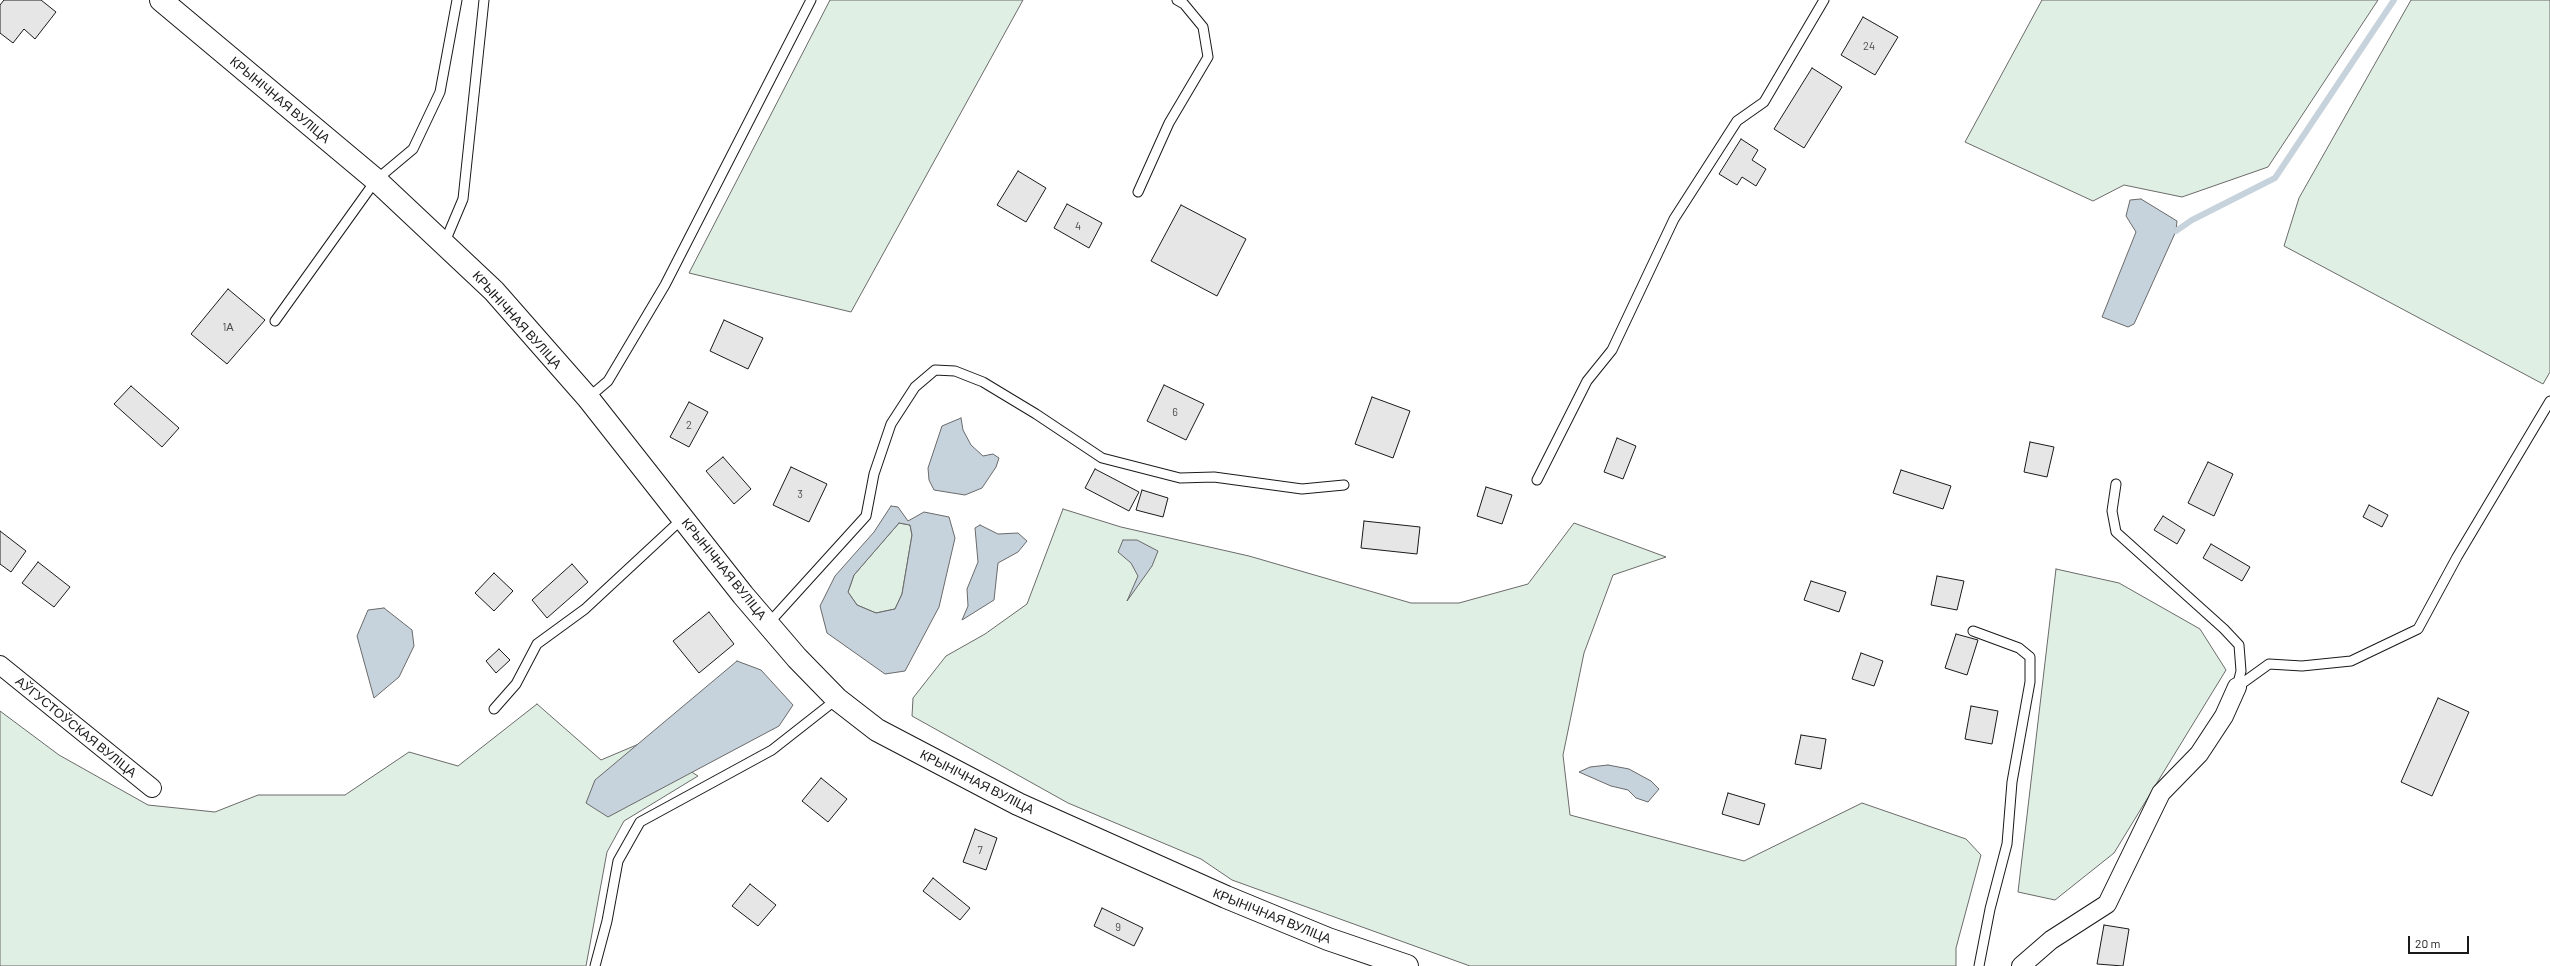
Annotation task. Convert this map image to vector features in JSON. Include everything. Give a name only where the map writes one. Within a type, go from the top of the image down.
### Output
[{"type":"street","name":"КРЫНІЧНАЯ ВУЛІЦА","points":[[161,0],[376,180],[494,291],[588,398],[682,519],[768,624],[837,699],[877,730],[1018,804],[1226,897],[1328,939],[1407,966]]},
{"type":"street","name":"АЎГУСТОЎСКАЯ ВУЛІЦА","points":[[0,665],[152,788]]},
{"type":"street","points":[[2021,966],[2051,940],[2107,904],[2161,793],[2199,754],[2224,716],[2237,687]]},
{"type":"lane","points":[[275,321],[376,180],[413,149],[440,92],[457,0]]},
{"type":"lane","points":[[444,244],[463,199],[484,0]]},
{"type":"lane","points":[[588,398],[608,381],[665,285],[811,0]]},
{"type":"lane","points":[[1138,192],[1169,123],[1208,57],[1203,27],[1184,4],[1177,0]]},
{"type":"lane","points":[[1537,480],[1587,381],[1612,350],[1674,219],[1737,121],[1764,102],[1824,0]]},
{"type":"lane","points":[[768,624],[866,516],[874,474],[892,424],[915,387],[935,370],[955,371],[983,382],[1036,414],[1102,458],[1180,478],[1214,477],[1302,489],[1344,485]]},
{"type":"lane","points":[[2237,687],[2269,664],[2302,666],[2352,661],[2418,629],[2457,557],[2550,401]]},
{"type":"lane","points":[[2116,484],[2112,511],[2116,532],[2224,629],[2239,645],[2241,671],[2237,687]]},
{"type":"lane","points":[[494,709],[516,684],[538,644],[585,609],[682,519]]},
{"type":"lane","points":[[1973,631],[2019,648],[2030,658],[2030,682],[2012,782],[2007,844],[1990,910],[1979,966]]},
{"type":"lane","points":[[595,966],[607,921],[618,861],[640,822],[772,750],[837,699]]},
{"type":"green space","points":[[830,0],[1023,0],[851,312],[689,273]]},
{"type":"green space","points":[[2042,0],[2378,0],[2268,167],[2182,197],[2124,185],[2093,201],[1965,142]]},
{"type":"green space","points":[[2411,0],[2550,0],[2550,372],[2543,384],[2284,246],[2299,198]]},
{"type":"green space","points":[[1063,509],[1121,527],[1249,556],[1411,603],[1459,603],[1528,584],[1574,523],[1666,557],[1613,575],[1584,653],[1563,755],[1570,815],[1744,861],[1862,803],[1966,839],[1981,855],[1956,948],[1956,966],[1470,966],[1232,880],[1201,859],[1068,803],[912,716],[913,698],[946,656],[985,634],[1027,604]]},
{"type":"green space","points":[[899,523],[910,525],[912,535],[902,594],[895,609],[876,613],[857,605],[848,592],[854,575]]},
{"type":"green space","points":[[2056,569],[2119,583],[2200,629],[2226,670],[2114,853],[2055,900],[2018,892]]},
{"type":"green space","points":[[537,704],[601,760],[660,735],[682,766],[698,776],[624,821],[607,852],[586,966],[0,966],[0,711],[59,755],[148,805],[215,812],[258,795],[345,795],[409,752],[458,766]]},
{"type":"shaded area","points":[[2141,199],[2177,221],[2176,231],[2134,324],[2128,327],[2102,317],[2136,232],[2126,216],[2130,200]]},
{"type":"shaded area","points":[[961,418],[963,430],[971,445],[983,456],[993,454],[999,458],[996,467],[982,488],[965,495],[934,490],[929,480],[928,468],[942,426]]},
{"type":"shaded area","points":[[891,506],[898,507],[908,521],[924,512],[949,517],[955,538],[939,607],[905,671],[885,674],[827,633],[820,606],[835,576],[874,532]],"holes":[[[899,523],[910,525],[912,535],[902,594],[895,609],[876,613],[857,605],[848,592],[854,575]]]},
{"type":"shaded area","points":[[980,525],[998,534],[1018,533],[1027,541],[1018,552],[998,563],[994,600],[962,620],[968,606],[967,589],[978,562],[975,528]]},
{"type":"shaded area","points":[[1123,540],[1137,540],[1158,551],[1152,566],[1127,601],[1138,576],[1131,563],[1118,552]]},
{"type":"shaded area","points":[[384,608],[412,630],[414,646],[399,677],[374,698],[357,636],[368,610]]},
{"type":"shaded area","points":[[737,661],[761,670],[793,705],[779,726],[608,817],[586,803],[595,780]]},
{"type":"shaded area","points":[[1608,765],[1629,769],[1651,781],[1659,789],[1648,802],[1636,798],[1628,790],[1611,786],[1579,772],[1590,767]]},
{"type":"building","points":[[4,0],[41,0],[56,12],[35,39],[24,29],[13,43],[0,33],[0,5]]},
{"type":"building","points":[[1863,17],[1898,37],[1875,75],[1841,55]]},
{"type":"building","points":[[1812,68],[1842,87],[1804,148],[1774,129]]},
{"type":"building","points":[[1741,139],[1758,150],[1752,160],[1766,169],[1756,186],[1742,177],[1737,185],[1719,174]]},
{"type":"building","points":[[1018,171],[1046,188],[1026,222],[997,205]]},
{"type":"building","points":[[1067,204],[1102,223],[1089,248],[1054,228]]},
{"type":"building","points":[[1181,205],[1246,239],[1217,296],[1151,261]]},
{"type":"building","points":[[228,289],[265,320],[227,364],[191,334]]},
{"type":"building","points":[[724,320],[763,338],[748,369],[710,351]]},
{"type":"building","points":[[1164,385],[1204,404],[1186,440],[1147,421]]},
{"type":"building","points":[[131,386],[179,428],[162,447],[114,404]]},
{"type":"building","points":[[1372,397],[1410,411],[1393,458],[1355,444]]},
{"type":"building","points":[[689,402],[708,412],[689,447],[670,437]]},
{"type":"building","points":[[1617,438],[1636,446],[1623,479],[1604,472]]},
{"type":"building","points":[[2030,442],[2054,447],[2047,477],[2024,472]]},
{"type":"building","points":[[723,457],[751,489],[734,504],[706,471]]},
{"type":"building","points":[[2208,462],[2233,474],[2214,516],[2188,503]]},
{"type":"building","points":[[791,467],[827,484],[809,522],[773,505]]},
{"type":"building","points":[[1095,469],[1139,492],[1129,511],[1085,488]]},
{"type":"building","points":[[1901,470],[1951,486],[1943,509],[1893,493]]},
{"type":"building","points":[[1486,487],[1512,495],[1502,524],[1477,516]]},
{"type":"building","points":[[1142,490],[1168,498],[1163,517],[1136,510]]},
{"type":"building","points":[[2369,505],[2388,515],[2382,527],[2363,517]]},
{"type":"building","points":[[2163,516],[2185,530],[2177,544],[2154,530]]},
{"type":"building","points":[[1364,521],[1420,527],[1417,554],[1361,548]]},
{"type":"building","points":[[0,531],[26,551],[11,572],[0,564]]},
{"type":"building","points":[[2211,544],[2250,567],[2242,581],[2203,558]]},
{"type":"building","points":[[38,562],[70,587],[54,607],[22,583]]},
{"type":"building","points":[[572,564],[588,582],[547,618],[532,600]]},
{"type":"building","points":[[494,573],[513,591],[494,611],[475,593]]},
{"type":"building","points":[[1937,576],[1964,581],[1957,610],[1931,605]]},
{"type":"building","points":[[1811,581],[1846,592],[1839,612],[1804,600]]},
{"type":"building","points":[[709,612],[734,644],[699,673],[673,641]]},
{"type":"building","points":[[1956,634],[1978,640],[1967,675],[1945,668]]},
{"type":"building","points":[[499,649],[510,660],[496,673],[486,661]]},
{"type":"building","points":[[1861,653],[1883,661],[1874,686],[1852,679]]},
{"type":"building","points":[[2438,698],[2469,712],[2432,796],[2401,782]]},
{"type":"building","points":[[1971,706],[1998,711],[1992,744],[1965,739]]},
{"type":"building","points":[[1801,735],[1826,739],[1821,769],[1795,764]]},
{"type":"building","points":[[821,778],[847,799],[828,822],[802,801]]},
{"type":"building","points":[[1728,793],[1765,804],[1759,825],[1722,814]]},
{"type":"building","points":[[975,829],[997,838],[986,870],[963,862]]},
{"type":"building","points":[[933,878],[970,908],[960,920],[923,891]]},
{"type":"building","points":[[750,884],[776,905],[758,926],[732,906]]},
{"type":"building","points":[[1102,908],[1143,928],[1134,946],[1094,926]]},
{"type":"building","points":[[2104,925],[2129,929],[2123,966],[2097,964]]},
{"type":"waterway","points":[[2176,231],[2192,220],[2275,178],[2394,0]]}]
